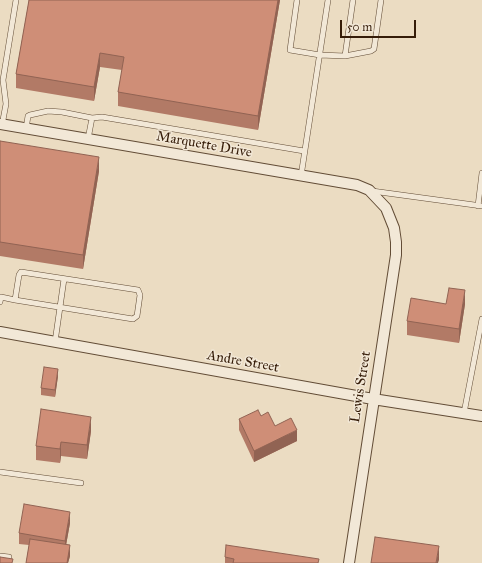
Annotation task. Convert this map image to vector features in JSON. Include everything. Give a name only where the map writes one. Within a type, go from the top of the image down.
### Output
[{"type":"street","name":"Marquette Drive","points":[[1,124],[357,185],[369,190],[386,208],[390,217]]},
{"type":"street","name":"Lewis Street","points":[[349,563],[396,255],[394,228],[390,217]]},
{"type":"street","name":"Andre Street","points":[[0,332],[373,399],[482,416]]},
{"type":"lane","points":[[1,124],[6,104],[3,80],[16,0]]},
{"type":"lane","points":[[297,0],[290,50],[320,55],[345,56],[371,51],[374,49],[381,0]]},
{"type":"lane","points":[[300,176],[328,0]]},
{"type":"lane","points":[[345,56],[353,0]]},
{"type":"lane","points":[[26,128],[28,116],[48,110],[92,118],[102,117],[304,151]]},
{"type":"lane","points":[[88,139],[92,118]]},
{"type":"lane","points":[[369,190],[480,206],[482,173]]},
{"type":"lane","points":[[0,299],[15,300],[133,319],[137,316],[140,295],[138,290],[21,272],[19,275],[15,300]]},
{"type":"lane","points":[[55,342],[64,278]]},
{"type":"lane","points":[[464,414],[482,319]]},
{"type":"lane","points":[[0,472],[81,483]]},
{"type":"lane","points":[[0,556],[9,557]]},
{"type":"building","points":[[29,0],[278,0],[258,116],[118,92],[124,57],[100,53],[94,87],[16,74]]},
{"type":"building","points":[[0,141],[99,157],[83,255],[0,242]]},
{"type":"building","points":[[449,288],[465,290],[459,329],[407,321],[411,298],[446,304]]},
{"type":"building","points":[[44,367],[58,369],[55,390],[41,388]]},
{"type":"building","points":[[41,409],[91,417],[87,445],[61,442],[60,449],[36,446]]},
{"type":"building","points":[[258,410],[261,416],[268,412],[275,426],[291,418],[297,430],[254,451],[239,419]]},
{"type":"building","points":[[24,504],[70,512],[65,541],[19,533]]},
{"type":"building","points":[[375,537],[439,546],[436,563],[371,563]]},
{"type":"building","points":[[30,539],[70,545],[67,563],[26,563]]},
{"type":"building","points":[[226,545],[319,559],[318,563],[233,563],[234,559],[225,557]]},
{"type":"building","points":[[0,557],[13,559],[12,563],[0,563]]}]
